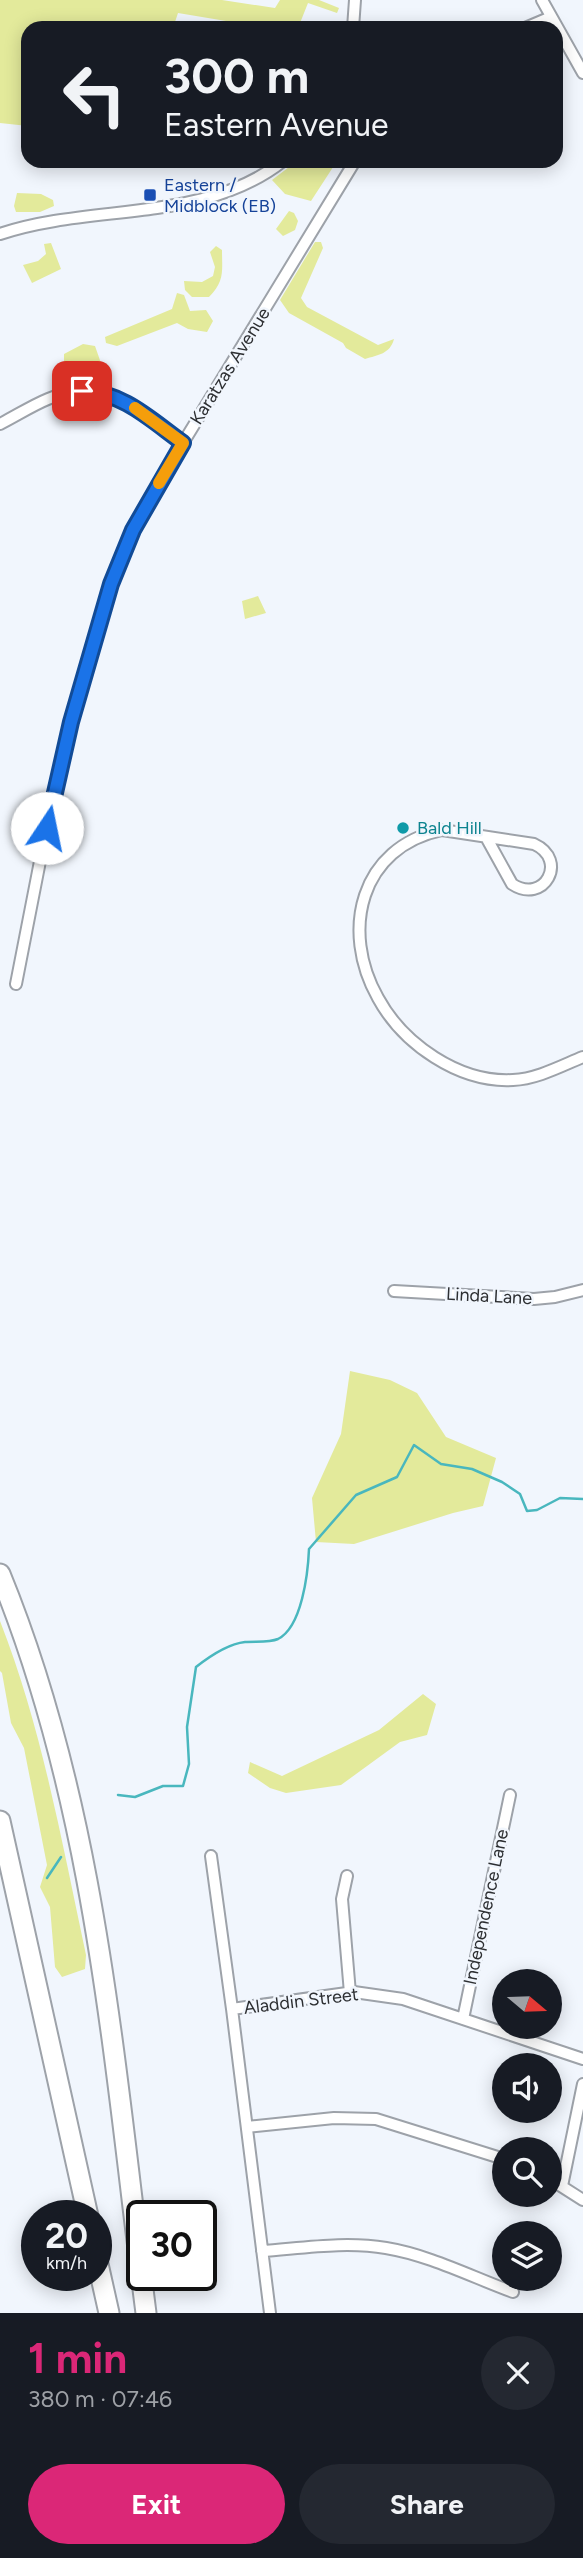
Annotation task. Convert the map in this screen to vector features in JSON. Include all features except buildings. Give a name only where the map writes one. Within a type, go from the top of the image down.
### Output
[{"type":"highway","points":[[0,1574],[27,1645],[48,1714],[71,1799],[83,1859],[103,1974],[146,2313]]},
{"type":"highway","points":[[0,1821],[84,2200]]},
{"type":"highway","points":[[104,2291],[109,2313]]},
{"type":"street","points":[[354,21],[355,0]]},
{"type":"street","points":[[542,0],[553,21]]},
{"type":"street","points":[[542,21],[551,17]]},
{"type":"street","points":[[563,38],[583,73]]},
{"type":"street","points":[[0,234],[58,220],[217,196],[253,182],[273,168]]},
{"type":"street","name":"Karatzas Avenue","points":[[16,984],[51,805],[71,722],[103,607],[119,561],[133,530],[183,443],[351,168]]},
{"type":"street","points":[[0,424],[61,394],[93,391],[123,400],[183,443]]},
{"type":"street","points":[[486,838],[512,884],[527,890],[534,889],[547,880],[551,866],[546,852],[534,844],[455,831],[428,833],[404,844],[381,863],[367,888],[360,916],[363,960],[372,988],[386,1011],[417,1044],[437,1060],[460,1071],[497,1079],[522,1079],[583,1056]]},
{"type":"street","name":"Linda Lane","points":[[394,1291],[534,1298],[555,1297],[583,1290]]},
{"type":"street","name":"Independence Lane","points":[[463,2019],[510,1795]]},
{"type":"street","points":[[211,1856],[232,2009]]},
{"type":"street","points":[[347,1876],[342,1899],[350,1993]]},
{"type":"street","name":"Aladdin Street","points":[[270,2313],[232,2009],[350,1993],[403,1999],[583,2059]]},
{"type":"street","points":[[583,2084],[562,2186],[583,2200]]},
{"type":"street","points":[[247,2127],[334,2118],[376,2119],[492,2155]]},
{"type":"street","points":[[262,2250],[347,2246],[387,2248],[425,2259],[513,2292]]},
{"type":"green space","points":[[0,0],[222,0],[275,8],[280,0],[319,0],[339,8],[337,13],[308,3],[301,21],[226,21],[178,13],[175,21],[21,21],[21,125],[0,123]]},
{"type":"green space","points":[[288,168],[332,168],[311,201],[285,194],[272,180]]},
{"type":"green space","points":[[17,193],[41,194],[53,200],[54,206],[40,212],[16,212],[14,206]]},
{"type":"green space","points":[[289,211],[294,213],[298,221],[295,230],[283,236],[276,229]]},
{"type":"green space","points":[[315,242],[321,242],[323,248],[301,298],[307,307],[378,345],[394,339],[386,351],[365,359],[346,348],[343,343],[289,313],[280,300]]},
{"type":"green space","points":[[51,243],[61,269],[32,283],[23,265],[38,261],[46,254],[44,244]]},
{"type":"green space","points":[[216,246],[222,250],[222,275],[218,286],[209,297],[192,297],[185,290],[184,281],[202,282],[213,276],[215,267],[210,252]]},
{"type":"green space","points":[[177,293],[184,295],[190,311],[206,310],[213,321],[207,332],[188,329],[177,323],[117,346],[106,343],[105,337],[172,309]]},
{"type":"green space","points":[[83,344],[95,346],[102,366],[97,375],[74,366],[66,370],[64,367],[64,354]]},
{"type":"green space","points":[[258,596],[266,613],[245,619],[242,601]]},
{"type":"green space","points":[[350,1371],[390,1380],[417,1393],[446,1437],[496,1458],[483,1506],[354,1544],[316,1542],[312,1498],[341,1434]]},
{"type":"green space","points":[[0,1621],[15,1661],[39,1744],[86,1955],[85,1969],[62,1977],[55,1967],[50,1907],[40,1887],[47,1865],[24,1748],[11,1723],[0,1671]]},
{"type":"green space","points":[[423,1694],[436,1704],[427,1735],[400,1742],[341,1785],[286,1793],[270,1788],[248,1773],[250,1762],[282,1776],[379,1730]]},
{"type":"waterway","points":[[118,1795],[135,1797],[163,1786],[183,1786],[189,1764],[187,1727],[196,1667],[232,1645],[274,1640],[286,1633],[293,1623],[302,1598],[309,1549],[356,1495],[397,1477],[414,1445],[441,1464],[472,1469],[502,1482],[520,1494],[527,1511],[537,1510],[560,1498],[583,1499]]},
{"type":"waterway","points":[[47,1878],[61,1857]]},
{"type":"slow traffic","points":[[135,408],[183,443],[159,483]]},
{"type":"place","name":"Eastern / Midblock (EB)","points":[[150,195]]},
{"type":"place","name":"Bald Hill","points":[[403,828]]},
{"type":"route","points":[[47,828],[71,722],[119,561],[148,502],[183,443],[123,400],[104,393],[82,391]]}]
